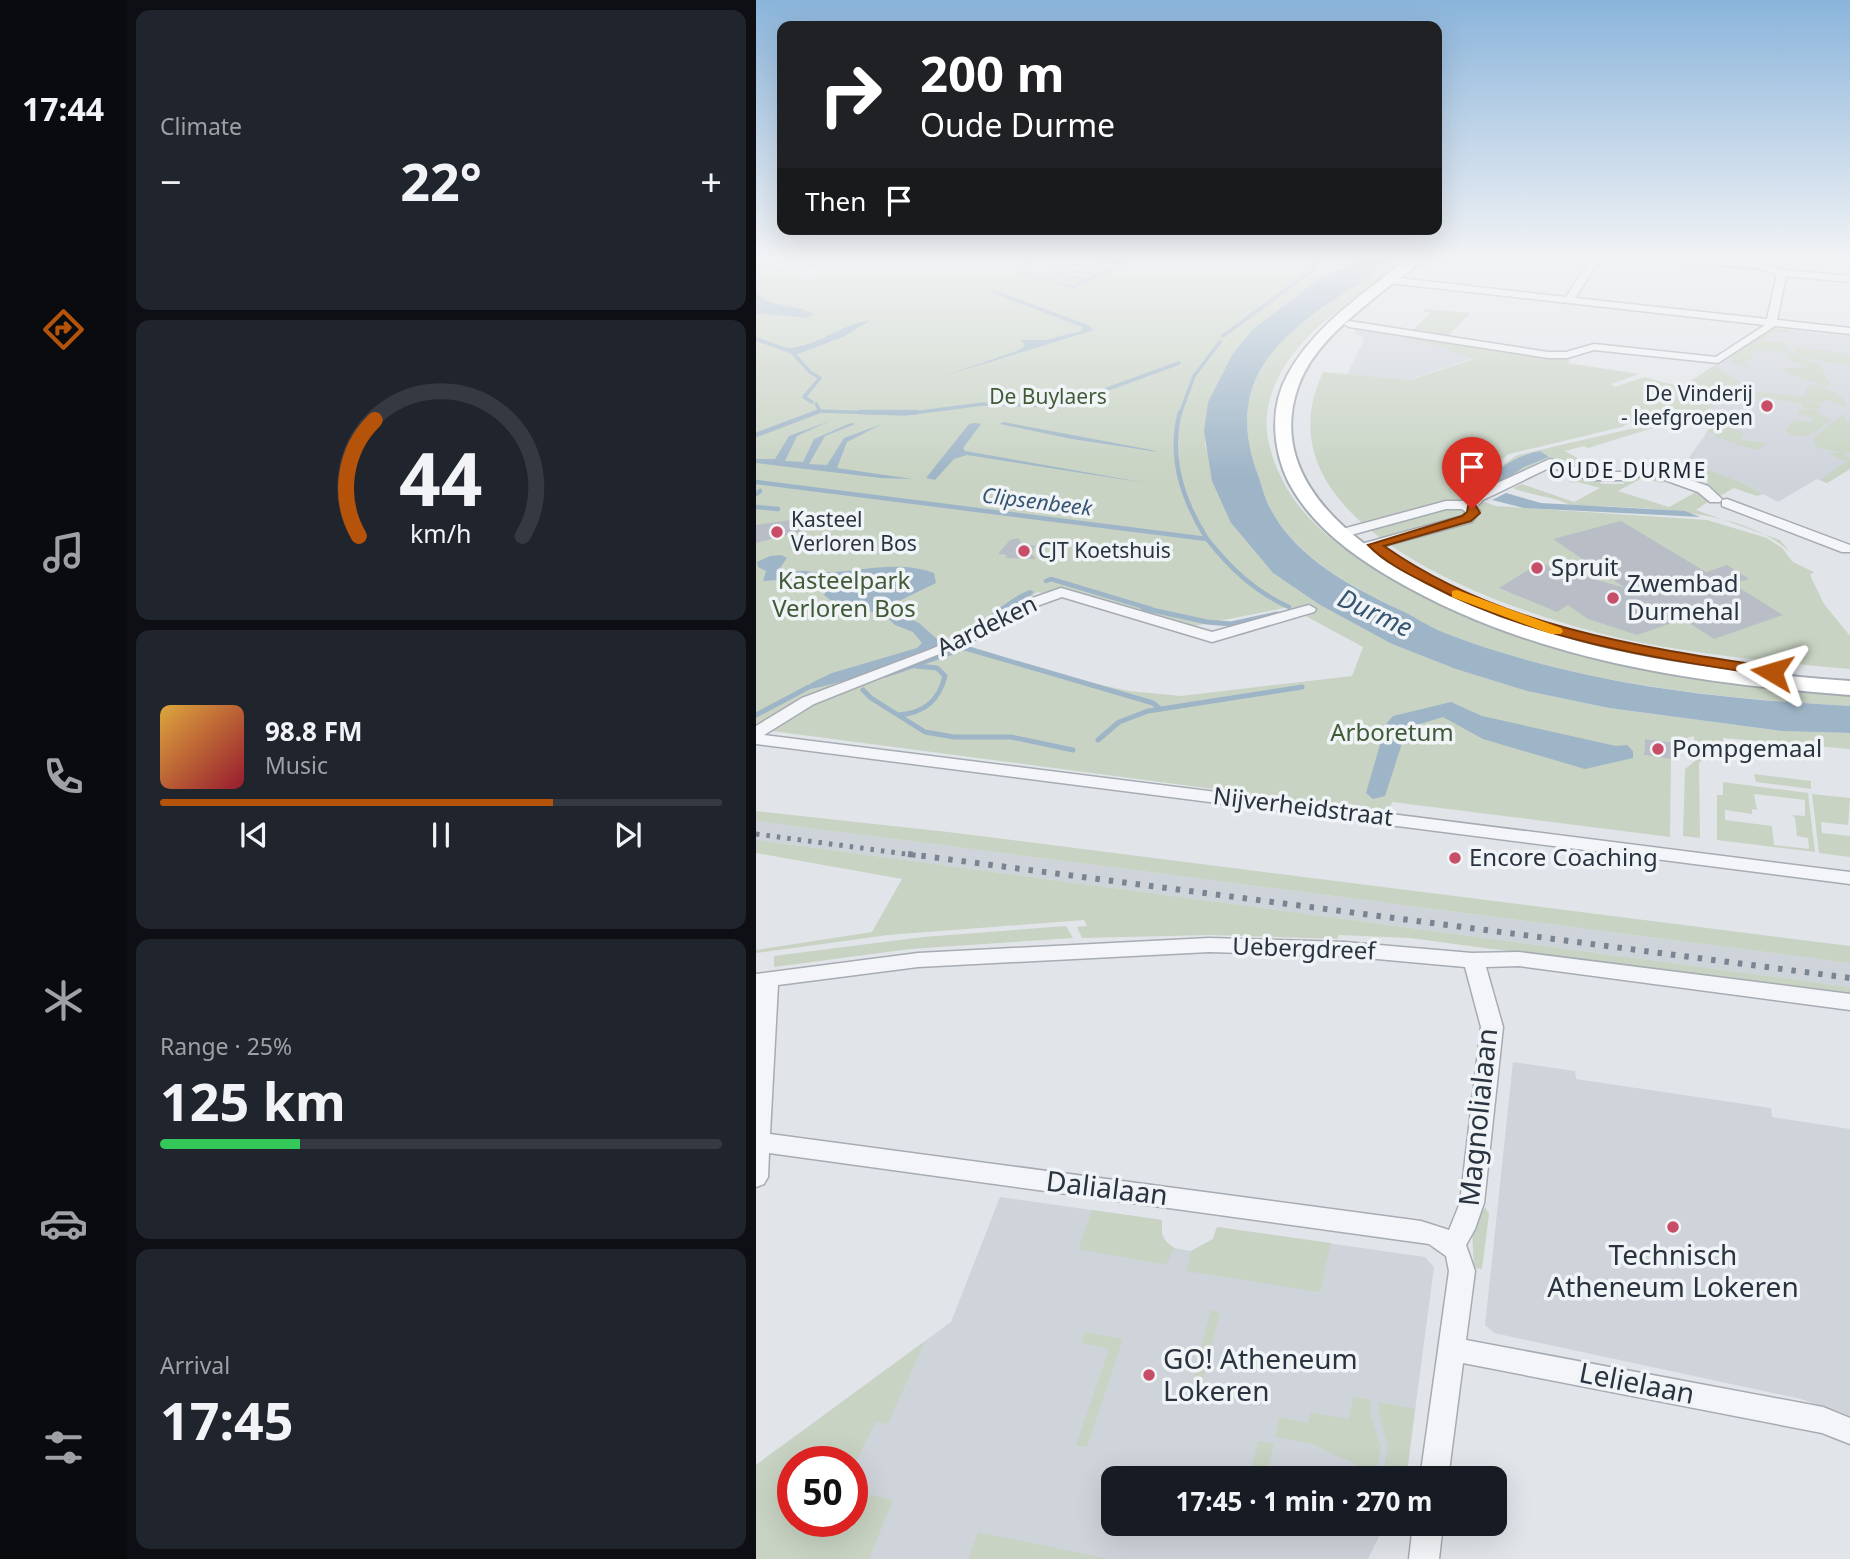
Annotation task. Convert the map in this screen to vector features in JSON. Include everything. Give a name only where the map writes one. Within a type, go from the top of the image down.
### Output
[{"type":"main road","points":[[1332,332],[1314,347],[1295,377],[1285,404],[1283,426],[1286,450],[1296,477],[1318,512],[1418,586],[1451,602],[1561,642],[1641,661],[1702,672],[1850,688]]},
{"type":"main road","points":[[1342,332],[1326,349],[1308,377],[1301,393],[1297,424],[1299,449],[1312,482],[1329,507],[1357,539],[1452,592],[1492,609],[1561,632],[1696,662],[1850,678]]},
{"type":"street","points":[[1399,332],[1548,355],[1567,355],[1594,347],[1718,360],[1761,332]]},
{"type":"street","points":[[1469,507],[1481,496],[1550,463],[1589,476],[1623,476],[1649,470],[1668,461]]},
{"type":"street","points":[[1649,470],[1703,489],[1721,501],[1847,549]]},
{"type":"street","points":[[1457,503],[1474,511],[1470,517],[1357,539],[1446,505],[1457,503]]},
{"type":"street","name":"Aardeken","points":[[756,733],[808,701],[947,648],[992,628],[1029,604],[1061,592],[1212,637],[1309,609]]},
{"type":"street","name":"Nijverheidstraat","points":[[756,739],[1850,878]]},
{"type":"street","name":"Uebergdreef","points":[[762,980],[918,960],[1209,945],[1354,950],[1472,960],[1519,960],[1850,1002]]},
{"type":"street","name":"Magnolialaan","points":[[1452,1244],[1463,1229],[1472,1203],[1492,1027],[1479,974],[1472,960]]},
{"type":"street","points":[[756,1177],[762,980]]},
{"type":"street","name":"Dalialaan","points":[[758,1142],[1421,1231],[1452,1244]]},
{"type":"street","points":[[1436,1466],[1462,1271],[1459,1253],[1452,1244]]},
{"type":"street","name":"Lelielaan","points":[[1451,1349],[1823,1420],[1850,1432]]},
{"type":"street","points":[[1424,1559],[1427,1536]]},
{"type":"shaded area","points":[[1368,332],[1446,344],[1474,358],[1312,412],[1347,375],[1363,342],[1363,337],[1354,333]]},
{"type":"shaded area","name":"De Vinderij - leefgroepen","points":[[1767,332],[1809,332],[1850,336],[1850,469],[1827,483],[1817,479],[1778,502],[1740,482],[1700,468],[1688,459],[1714,423],[1685,416],[1682,387]]},
{"type":"shaded area","points":[[756,821],[1850,963],[1850,987],[756,840]]},
{"type":"shaded area","name":"Technisch Atheneum Lokeren","points":[[1513,1062],[1575,1071],[1576,1079],[1771,1108],[1772,1117],[1850,1129],[1850,1417],[1801,1399],[1494,1333],[1485,1325]]},
{"type":"shaded area","name":"GO! Atheneum Lokeren","points":[[1000,1197],[1162,1220],[1161,1231],[1167,1243],[1174,1248],[1191,1251],[1213,1239],[1217,1227],[1425,1257],[1434,1267],[1408,1466],[1101,1466],[1101,1536],[1379,1536],[1368,1559],[756,1559],[756,1465],[777,1450],[777,1537],[868,1537],[868,1446],[782,1446],[951,1322]]},
{"type":"green space","points":[[756,332],[1251,332],[1232,355],[1208,402],[1205,444],[1231,523],[1273,573],[1320,605],[1392,644],[1457,669],[1527,691],[1609,708],[1781,731],[1850,733],[1850,749],[1723,738],[1723,754],[1703,759],[1699,763],[1700,838],[1683,836],[1685,769],[1695,761],[1694,736],[1672,742],[1645,739],[1644,755],[1671,759],[1670,837],[1392,802],[1389,812],[756,729]],"holes":[[[1037,592],[1184,628],[1289,607],[1363,647],[1352,676],[1181,696],[1129,691],[1069,678],[969,646]]]},
{"type":"green space","points":[[1292,332],[1313,332],[1294,353],[1271,396],[1267,431],[1272,454],[1294,500],[1314,523],[1361,561],[1428,600],[1485,625],[1543,645],[1603,661],[1665,673],[1850,695],[1850,706],[1696,693],[1594,676],[1543,664],[1439,631],[1327,569],[1296,543],[1282,527],[1265,497],[1250,447],[1247,419],[1251,391],[1264,364]]},
{"type":"green space","points":[[1416,332],[1452,332],[1447,337]]},
{"type":"green space","points":[[1767,332],[1790,332],[1778,332],[1767,337],[1769,339],[1755,342],[1782,341],[1790,348],[1784,351],[1791,351],[1810,360],[1807,362],[1819,363],[1831,385],[1788,374],[1784,368],[1801,368],[1798,362],[1793,362],[1785,355],[1792,354],[1782,351],[1750,351],[1753,360],[1745,360],[1749,368],[1730,362],[1732,354]]},
{"type":"green space","points":[[1410,335],[1570,356],[1572,357],[1568,363],[1639,374],[1611,384],[1615,387],[1644,377],[1682,387],[1713,366],[1721,368],[1721,372],[1738,380],[1738,389],[1719,389],[1728,391],[1727,394],[1770,399],[1738,398],[1733,404],[1715,401],[1707,411],[1725,415],[1721,421],[1744,433],[1740,440],[1768,443],[1757,450],[1714,437],[1716,434],[1709,432],[1705,435],[1714,422],[1689,417],[1588,448],[1584,446],[1565,451],[1591,466],[1609,462],[1615,467],[1615,472],[1590,473],[1552,462],[1503,479],[1523,467],[1549,457],[1539,451],[1520,457],[1506,466],[1480,492],[1492,473],[1518,455],[1643,426],[1648,422],[1648,416],[1633,407],[1631,410],[1637,413],[1636,419],[1622,427],[1509,454],[1484,472],[1471,493],[1479,500],[1496,506],[1707,520],[1767,538],[1782,548],[1793,562],[1814,572],[1810,575],[1824,604],[1850,636],[1850,669],[1683,650],[1581,628],[1524,610],[1464,586],[1407,556],[1358,519],[1324,477],[1310,428],[1323,372],[1410,380],[1474,359],[1398,336]]},
{"type":"green space","points":[[1801,346],[1816,352],[1822,349],[1850,356],[1850,365],[1805,357],[1794,349]]},
{"type":"green space","points":[[1814,384],[1838,395],[1846,407],[1827,400],[1818,404],[1821,409],[1804,408],[1801,407],[1803,404],[1747,394],[1748,391],[1805,397],[1806,388]]},
{"type":"green space","points":[[1800,409],[1820,410],[1818,414],[1831,419],[1810,435],[1798,437],[1785,431],[1793,420],[1810,422],[1813,418],[1797,414]]},
{"type":"green space","points":[[1842,415],[1847,419],[1844,421],[1850,422],[1850,453],[1844,453],[1850,459],[1850,469],[1827,483],[1820,480],[1846,462],[1829,453],[1841,453],[1816,447],[1813,438]]},
{"type":"green space","points":[[1695,465],[1763,494],[1757,496],[1734,488],[1718,497],[1713,489],[1704,485],[1709,482],[1677,470],[1667,470]]},
{"type":"green space","points":[[1644,473],[1668,479],[1662,483],[1642,478],[1618,491],[1669,507],[1696,492],[1674,483],[1699,491],[1702,496],[1711,500],[1696,510],[1725,520],[1654,509],[1570,505],[1513,488],[1522,484],[1574,502],[1600,488],[1578,482],[1568,483],[1583,477],[1598,479],[1601,484],[1624,484],[1623,480],[1631,480]]},
{"type":"green space","points":[[1760,533],[1780,540],[1790,552],[1769,537]]},
{"type":"green space","points":[[1754,774],[1811,781],[1811,789],[1756,782]]},
{"type":"green space","points":[[1723,782],[1808,793],[1815,852],[1717,840],[1717,795],[1723,795]],"holes":[[[1754,794],[1805,800],[1805,816],[1792,815],[1795,818],[1797,836],[1808,838],[1809,849],[1774,845],[1772,826],[1725,820],[1725,810],[1752,814],[1752,809],[1757,810]]]},
{"type":"green space","points":[[1812,794],[1850,798],[1848,825],[1821,822],[1822,833],[1850,836],[1850,857],[1819,853]]},
{"type":"green space","points":[[756,811],[948,832],[1850,946],[1850,963],[756,821]]},
{"type":"green space","points":[[756,840],[1850,987],[1850,997],[1410,938],[1339,935],[1337,939],[1211,935],[1082,938],[1077,927],[1087,926],[1084,920],[888,935],[756,953],[756,950],[872,932],[902,879],[756,853]]},
{"type":"green space","points":[[1066,926],[1073,938],[910,949],[774,967],[774,956],[923,937]]},
{"type":"green space","points":[[1485,1207],[1489,1214],[1482,1269],[1474,1268],[1472,1230]]},
{"type":"green space","points":[[1092,1210],[1162,1220],[1162,1238],[1174,1248],[1166,1265],[1078,1249]]},
{"type":"green space","points":[[1217,1227],[1331,1243],[1320,1292],[1186,1271],[1191,1251],[1213,1239]]},
{"type":"green space","points":[[1211,1310],[1220,1312],[1201,1389],[1191,1387]]},
{"type":"green space","points":[[1085,1332],[1123,1339],[1087,1447],[1076,1445],[1109,1349],[1081,1343]]},
{"type":"green space","points":[[925,1341],[888,1424],[876,1422],[864,1446],[782,1446]]},
{"type":"green space","points":[[1353,1396],[1371,1400],[1370,1412],[1381,1448],[1378,1466],[1354,1466],[1355,1464],[1312,1444],[1275,1437],[1279,1417],[1308,1423],[1311,1412],[1349,1419]]},
{"type":"green space","points":[[1379,1402],[1415,1409],[1408,1466],[1384,1466],[1388,1447],[1378,1411]]},
{"type":"green space","points":[[1258,1441],[1274,1444],[1269,1466],[1252,1466]]},
{"type":"green space","points":[[777,1450],[777,1537],[868,1537],[868,1495],[893,1500],[869,1559],[756,1559],[756,1465]]},
{"type":"green space","points":[[978,1532],[1110,1559],[968,1559]]},
{"type":"water","points":[[836,332],[852,332],[795,355],[782,348],[794,348]]},
{"type":"water","points":[[1088,332],[944,376],[1017,351],[1025,346],[1021,340],[1045,340]]},
{"type":"water","name":"Durme","points":[[1251,332],[1292,332],[1264,364],[1251,391],[1247,419],[1250,447],[1265,497],[1282,527],[1310,557],[1344,580],[1439,631],[1543,665],[1644,686],[1696,693],[1850,706],[1850,733],[1781,731],[1609,708],[1527,691],[1456,669],[1392,644],[1320,605],[1273,573],[1231,523],[1212,481],[1204,431],[1208,402],[1232,355]]},
{"type":"water","points":[[830,421],[797,436],[785,461],[803,462],[814,439],[851,423],[855,424],[825,436],[809,464],[827,465],[844,438],[882,424],[847,442],[837,468],[912,479],[881,478],[756,463],[756,459],[775,459],[789,436]]},
{"type":"water","points":[[1003,422],[1158,452],[1072,439],[1000,424]]},
{"type":"water","points":[[969,424],[981,424],[963,448],[965,451],[1146,483],[967,455],[954,459],[935,480],[926,478]]},
{"type":"water","points":[[1540,451],[1549,457],[1524,467],[1481,491],[1506,465],[1522,456]]},
{"type":"water","name":"OUDE DURME","points":[[1506,493],[1541,503],[1685,511],[1700,517],[1524,508],[1492,500]]},
{"type":"water","points":[[781,555],[787,558],[780,568],[789,572],[837,572],[902,567],[934,573],[936,583],[901,600],[898,610],[901,615],[919,623],[938,640],[975,626],[1018,595],[1030,590],[1034,592],[1015,608],[959,639],[893,666],[805,690],[811,683],[832,673],[917,648],[922,643],[913,632],[895,625],[882,613],[857,613],[840,608],[824,595],[828,588],[824,583],[792,579],[763,581],[766,571],[758,567],[757,562],[770,556]]},
{"type":"water","points":[[1451,702],[1482,716],[1616,746],[1627,745],[1633,751],[1633,758],[1585,769],[1483,739],[1443,717],[1407,728],[1385,796],[1373,799],[1366,793],[1386,724],[1393,716]]},
{"type":"building","name":"Kasteel Verloren Bos","points":[[797,519],[806,530],[756,543],[756,525]]},
{"type":"building","points":[[1621,521],[1706,572],[1727,565],[1749,579],[1733,584],[1783,615],[1714,639],[1683,619],[1637,635],[1588,619],[1568,605],[1557,612],[1499,588],[1539,563],[1625,588],[1553,539]]},
{"type":"building","points":[[1018,538],[1023,544],[1036,546],[1030,552],[1036,559],[1005,558],[1007,555],[998,554],[1010,540]]},
{"type":"building","name":"Pompgemaal","points":[[1645,739],[1672,742],[1671,759],[1644,755]]},
{"type":"waterway","points":[[1223,336],[1229,332]]},
{"type":"waterway","points":[[756,339],[792,352],[810,372],[820,378],[804,397],[812,402]]},
{"type":"waterway","points":[[1180,414],[1194,376],[1220,342]]},
{"type":"waterway","name":"Clipsenbeek","points":[[820,411],[905,414],[983,404],[1061,406],[1179,363]]},
{"type":"waterway","name":"Clipsenbeek","points":[[816,404],[820,411]]},
{"type":"waterway","name":"Clipsenbeek","points":[[813,414],[820,411]]},
{"type":"waterway","name":"Clipsenbeek","points":[[756,435],[817,412]]},
{"type":"waterway","name":"Clipsenbeek","points":[[860,412],[917,412]]},
{"type":"waterway","points":[[1180,412],[1176,445],[1180,478],[1191,509],[1207,539]]},
{"type":"waterway","name":"Clipsenbeek","points":[[756,482],[1207,539]]},
{"type":"waterway","points":[[756,494],[760,491]]},
{"type":"waterway","points":[[756,507],[778,509]]},
{"type":"waterway","name":"Clipsenbeek","points":[[1207,539],[1244,578],[1289,607]]},
{"type":"waterway","points":[[1046,581],[1051,579],[1151,609]]},
{"type":"waterway","points":[[1143,608],[1207,622],[1231,624],[1277,614]]},
{"type":"waterway","points":[[886,675],[965,648],[1153,703],[1160,709]]},
{"type":"waterway","points":[[899,715],[916,712],[929,704],[942,685],[945,676],[937,668],[916,666]]},
{"type":"waterway","points":[[756,715],[809,687]]},
{"type":"waterway","points":[[1098,740],[1119,722],[1148,711],[1302,687]]},
{"type":"waterway","points":[[863,690],[871,698],[925,732],[954,737],[1011,737],[1073,750]]},
{"type":"railway","points":[[756,834],[921,856]]},
{"type":"railway","points":[[908,854],[1850,978]]},
{"type":"slow traffic","points":[[1457,594],[1556,631]]},
{"type":"place","name":"De Vinderij - leefgroepen","points":[[1767,406]]},
{"type":"place","name":"Kasteel Verloren Bos","points":[[777,532]]},
{"type":"place","name":"CJT Koetshuis","points":[[1024,551]]},
{"type":"place","name":"Spruit","points":[[1537,568]]},
{"type":"place","name":"Zwembad Durmehal","points":[[1613,598]]},
{"type":"place","name":"Pompgemaal","points":[[1658,749]]},
{"type":"place","name":"Encore Coaching","points":[[1455,858]]},
{"type":"place","name":"Technisch Atheneum Lokeren","points":[[1673,1227]]},
{"type":"place","name":"GO! Atheneum Lokeren","points":[[1149,1375]]},
{"type":"district","name":"OUDE DURME","points":[[1628,471]]},
{"type":"route","points":[[1472,509],[1474,513],[1466,519],[1374,545],[1409,569],[1452,592],[1542,627],[1656,654],[1772,672]]},
{"type":"park label","name":"De Buylaers","points":[[1048,397]]},
{"type":"park label","name":"Kasteelpark Verloren Bos","points":[[844,595]]},
{"type":"park label","name":"Arboretum","points":[[1392,733]]}]
